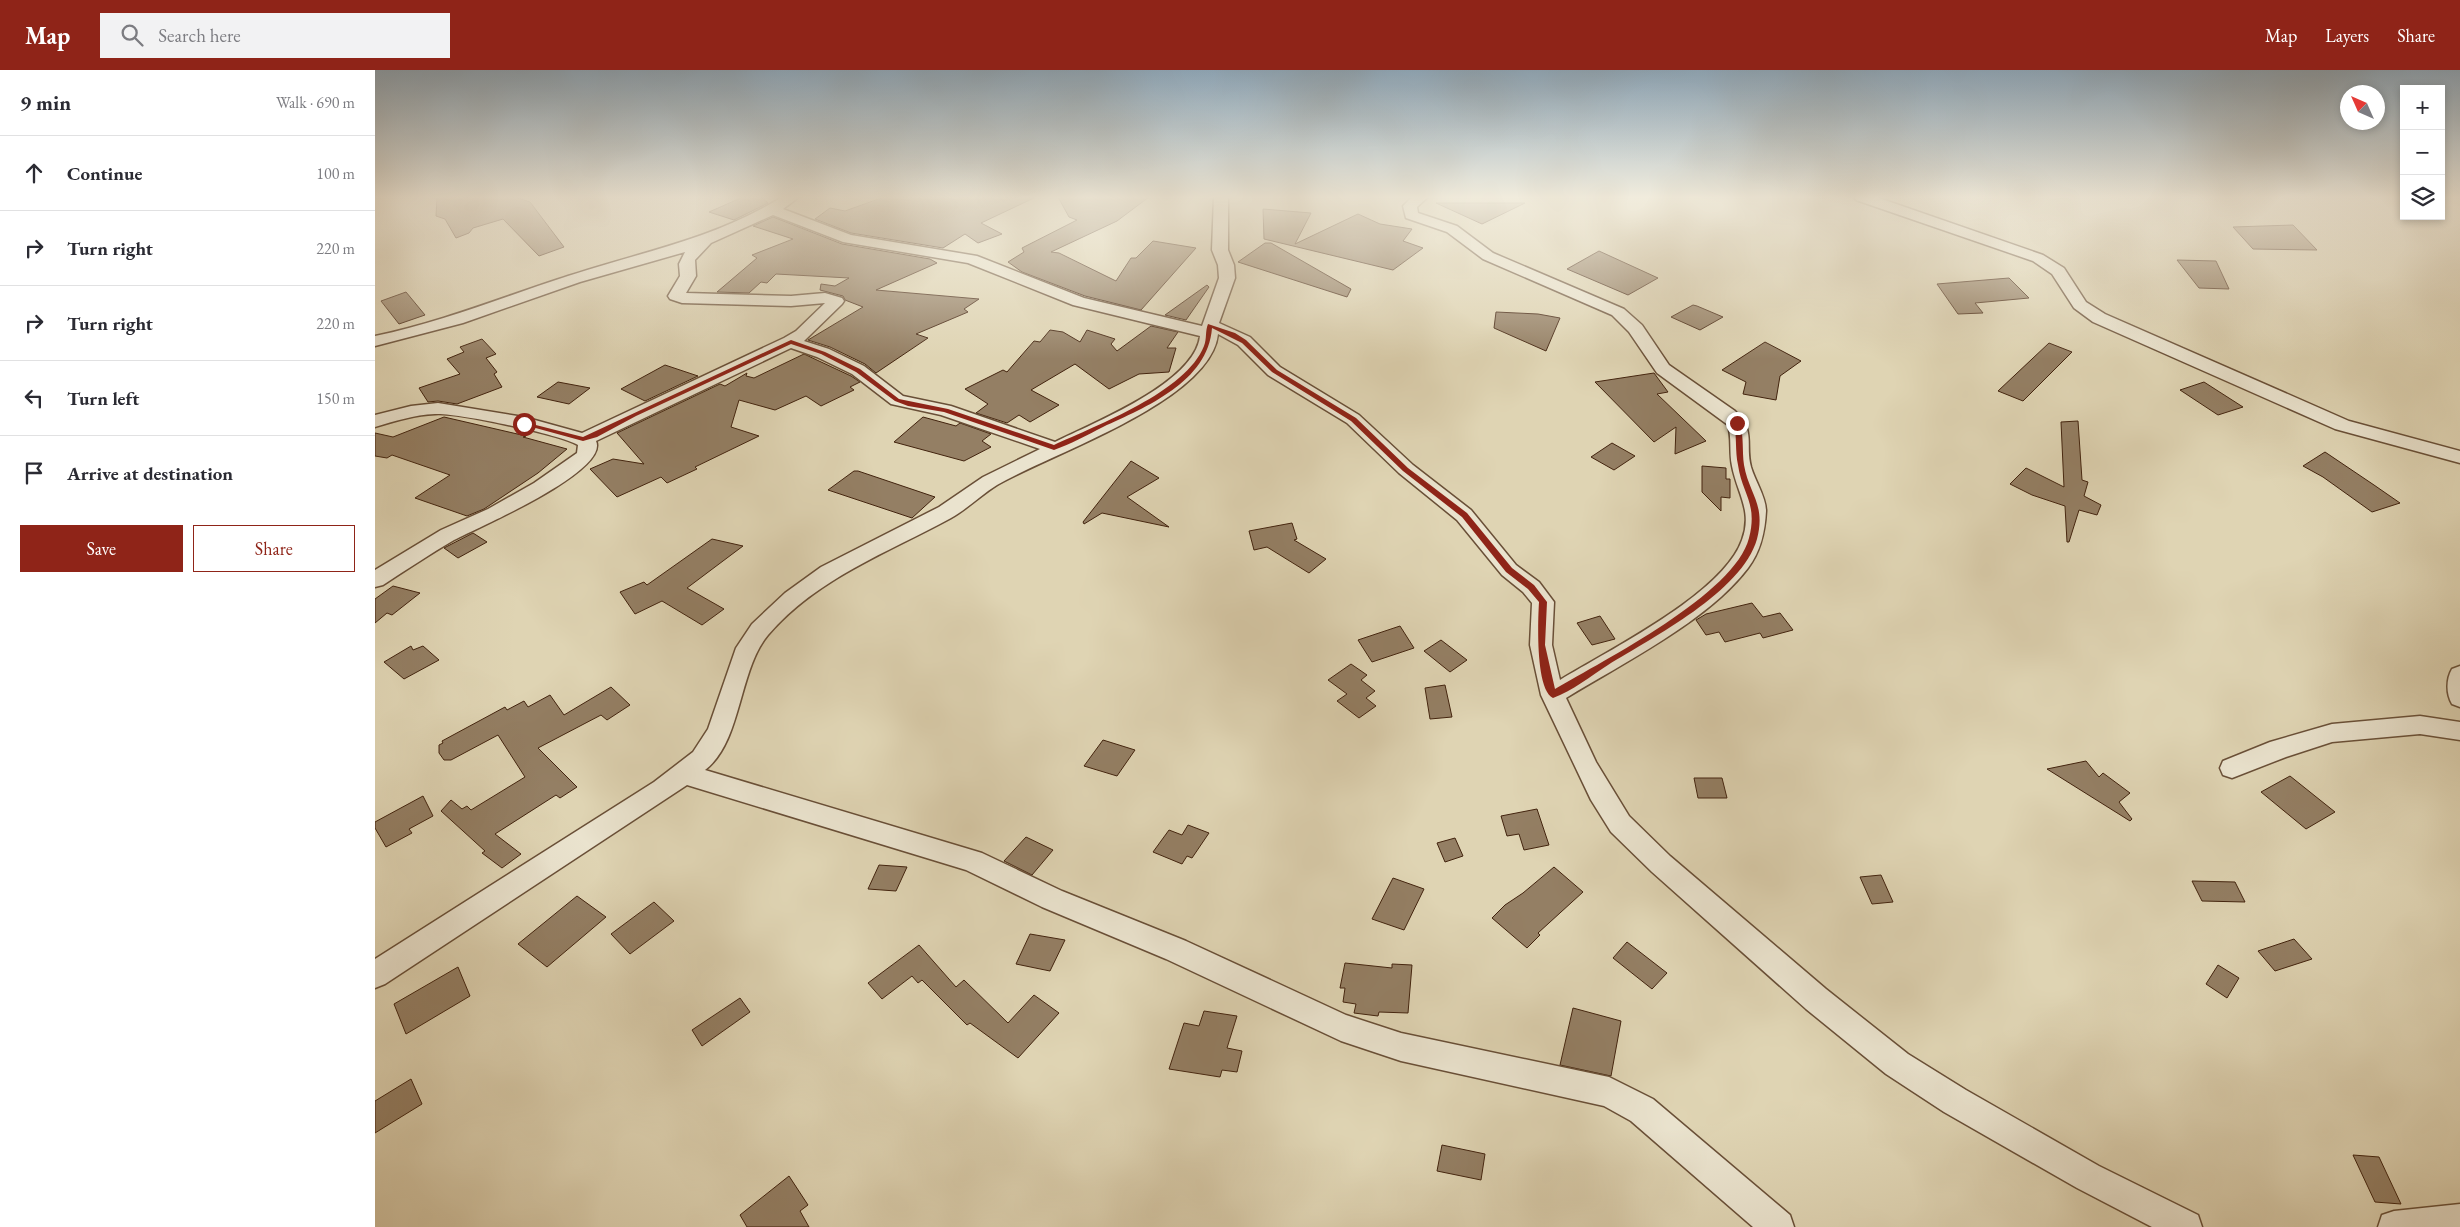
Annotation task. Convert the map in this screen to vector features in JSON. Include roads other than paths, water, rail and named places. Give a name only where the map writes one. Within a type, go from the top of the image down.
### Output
[{"type":"street","points":[[375,341],[439,326],[507,304],[574,279],[672,251]]},
{"type":"street","points":[[583,439],[611,428],[634,414],[754,361],[791,342],[802,335],[836,301],[825,298],[758,301],[682,298],[676,296],[688,276],[685,266],[686,260],[695,251]]},
{"type":"street","points":[[922,251],[972,259],[1079,302],[1233,334],[1244,341],[1275,371],[1353,419],[1406,470],[1465,515],[1509,570],[1531,587],[1543,602],[1541,645],[1553,695],[1600,794],[1620,824],[1661,864],[1715,909],[1754,947],[1897,1064],[1955,1101],[2088,1177],[2186,1227]]},
{"type":"street","points":[[375,975],[684,774],[702,759],[719,731],[744,654],[760,630],[793,598],[828,572],[946,512],[990,480],[1133,411],[1169,389],[1189,372],[1200,359],[1208,345],[1209,329],[1227,278],[1226,265],[1220,251]]},
{"type":"street","points":[[1481,251],[1487,256],[1545,279],[1618,312],[1636,329],[1646,347],[1663,368],[1701,397],[1729,415],[1737,423],[1740,434],[1741,466],[1756,508],[1753,539],[1741,563],[1713,593],[1671,623],[1553,695]]},
{"type":"street","points":[[2017,251],[2037,258],[2059,271],[2073,296],[2089,312],[2302,409],[2377,436],[2460,457]]},
{"type":"street","points":[[791,342],[823,353],[858,370],[897,400],[908,404],[945,410],[979,420],[1054,448]]},
{"type":"street","points":[[375,421],[411,411],[438,408],[524,424],[583,439],[588,443],[588,448],[583,457],[541,487],[495,514],[448,535],[375,580]]},
{"type":"street","points":[[2460,675],[2460,698]]},
{"type":"street","points":[[2232,768],[2279,749],[2332,733],[2420,725],[2460,731]]},
{"type":"street","points":[[684,774],[973,861],[1052,899],[1176,950],[1341,1027],[1401,1047],[1609,1092],[1642,1110],[1777,1227]]},
{"type":"street","points":[[2394,1227],[2440,1220],[2460,1220]]}]
